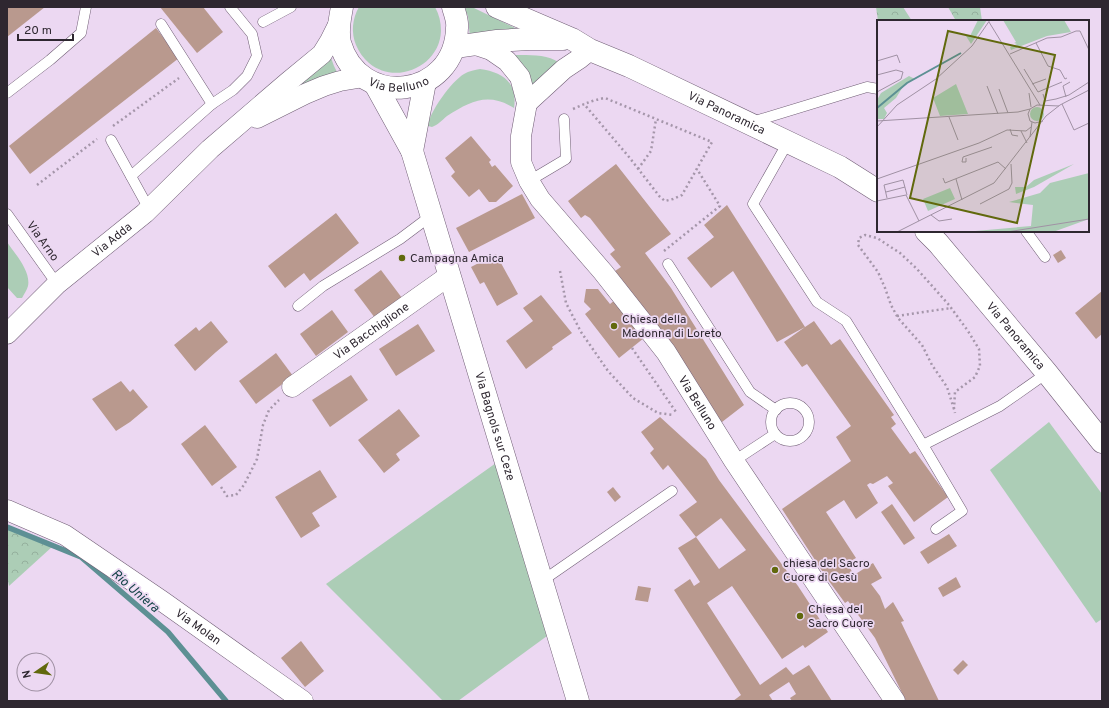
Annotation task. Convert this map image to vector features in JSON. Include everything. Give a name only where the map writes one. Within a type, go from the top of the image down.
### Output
[{"type":"main road","name":"Via Belluno","points":[[341,12],[340,42],[346,58],[359,74],[370,80],[392,88],[409,88],[425,82],[438,73],[464,46],[453,7]]},
{"type":"main road","name":"Via Panoramica","points":[[497,7],[629,66],[840,167],[877,190]]},
{"type":"main road","name":"Via Panoramica","points":[[464,46],[497,41],[529,39],[581,44]]},
{"type":"main road","name":"Via Bagnols sur Ceze","points":[[370,80],[412,151],[578,701]]},
{"type":"main road","name":"Via Bagnols sur Ceze","points":[[412,151],[425,82]]},
{"type":"main road","name":"Via Panoramica","points":[[927,232],[938,243],[1047,373],[1102,442]]},
{"type":"street","name":"Via Adda","points":[[7,334],[58,284],[149,209],[215,145],[322,54],[330,41],[341,12]]},
{"type":"street","points":[[527,103],[564,69],[579,59],[581,44]]},
{"type":"street","name":"Via Belluno","points":[[464,46],[491,50],[507,61],[520,78],[527,103],[521,136],[521,162],[529,181],[540,199],[603,272],[666,352],[734,461],[895,701]]},
{"type":"street","name":"Via Adda","points":[[215,145],[262,115],[324,86],[340,81],[370,80]]},
{"type":"street","name":"Via Bacchiglione","points":[[292,387],[450,274]]},
{"type":"street","name":"Via Molan","points":[[7,510],[65,535],[162,601],[303,701]]},
{"type":"lane","points":[[7,93],[50,60],[81,33],[86,7]]},
{"type":"lane","points":[[131,176],[212,104],[233,90],[247,76],[257,56],[252,34],[230,7]]},
{"type":"lane","points":[[263,22],[291,7]]},
{"type":"lane","points":[[161,24],[212,104]]},
{"type":"lane","points":[[748,123],[867,86],[877,89]]},
{"type":"lane","points":[[529,181],[566,159],[564,119]]},
{"type":"lane","points":[[111,140],[149,209]]},
{"type":"lane","points":[[788,142],[753,204],[817,302],[846,321],[962,511],[936,529]]},
{"type":"lane","name":"Via Arno","points":[[7,214],[58,284]]},
{"type":"lane","points":[[298,306],[324,286],[400,238],[432,215]]},
{"type":"lane","points":[[1027,232],[1044,257]]},
{"type":"lane","points":[[668,264],[750,392],[776,410]]},
{"type":"lane","points":[[923,445],[1000,406],[1047,373]]},
{"type":"lane","points":[[792,403],[803,408],[809,419],[809,426],[803,437],[792,442],[785,441],[775,434],[771,422],[772,416],[776,410],[780,406],[792,403]]},
{"type":"lane","points":[[734,461],[775,434]]},
{"type":"lane","points":[[542,581],[672,491]]},
{"type":"path","points":[[564,119],[571,110],[584,104],[596,99],[605,98],[712,142],[682,195],[665,201],[660,197],[584,104]]},
{"type":"path","points":[[638,169],[650,151],[656,119]]},
{"type":"path","points":[[668,264],[663,251],[720,206],[697,169]]},
{"type":"path","points":[[954,409],[955,392],[975,377],[980,366],[979,350],[968,331],[951,308],[918,268],[900,253],[877,238],[865,235],[859,238],[858,246],[878,272],[897,316],[922,345],[932,365],[947,387],[959,427]]},
{"type":"path","points":[[560,271],[566,303],[581,332],[608,372],[633,398],[658,413],[675,413],[632,348]]},
{"type":"path","points":[[897,316],[951,308]]},
{"type":"path","points":[[221,487],[227,496],[236,495],[244,485],[257,459],[263,425],[268,410],[292,387]]},
{"type":"green space","points":[[359,7],[435,7],[441,24],[439,43],[433,54],[425,63],[415,69],[392,73],[380,70],[363,57],[358,50],[353,36],[354,21]]},
{"type":"green space","points":[[466,7],[474,8],[534,37],[470,38],[468,16],[465,10]]},
{"type":"green space","points":[[876,7],[903,7],[911,20],[878,20]]},
{"type":"green space","points":[[948,7],[980,7],[982,20],[955,20]]},
{"type":"green space","points":[[330,55],[339,76],[299,90],[299,84]]},
{"type":"green space","points":[[513,55],[543,56],[554,59],[558,62],[530,95]]},
{"type":"green space","points":[[480,69],[488,70],[507,80],[511,85],[515,99],[514,108],[496,100],[480,100],[464,106],[432,127],[428,126],[432,113],[453,83],[466,73]]},
{"type":"green space","points":[[7,242],[22,263],[27,274],[28,286],[22,298],[17,298],[7,287]]},
{"type":"green space","points":[[1049,422],[1102,494],[1102,619],[1096,623],[990,470]]},
{"type":"green space","points":[[496,463],[547,636],[458,701],[443,701],[326,584]]},
{"type":"green space","points":[[7,527],[53,546],[9,586],[7,576]]},
{"type":"building","points":[[7,7],[45,7],[7,37]]},
{"type":"building","points":[[160,7],[203,7],[223,32],[197,53]]},
{"type":"building","points":[[156,28],[179,58],[30,174],[9,146]]},
{"type":"building","points":[[471,136],[491,160],[489,162],[492,167],[495,165],[513,186],[496,202],[489,202],[479,189],[469,197],[451,176],[455,172],[445,158]]},
{"type":"building","points":[[616,164],[671,234],[645,253],[671,288],[744,405],[722,422],[705,400],[658,326],[615,271],[621,267],[610,254],[615,250],[590,218],[585,215],[581,218],[568,201]]},
{"type":"building","points":[[522,194],[535,218],[469,252],[456,228]]},
{"type":"building","points":[[727,205],[805,327],[777,342],[733,271],[711,288],[687,258],[714,237],[704,225]]},
{"type":"building","points":[[336,213],[359,243],[310,281],[304,273],[285,288],[268,266]]},
{"type":"building","points":[[1061,250],[1066,258],[1058,263],[1053,255]]},
{"type":"building","points":[[496,254],[518,294],[497,306],[484,282],[480,284],[471,267]]},
{"type":"building","points":[[381,270],[405,302],[378,322],[354,290]]},
{"type":"building","name":"Chiesa della Madonna di Loreto","points":[[586,289],[598,289],[610,304],[615,300],[644,338],[619,358],[585,314],[591,309],[584,302]]},
{"type":"building","points":[[1102,291],[1102,334],[1096,339],[1075,313]]},
{"type":"building","points":[[541,295],[572,333],[552,347],[553,349],[526,369],[506,341],[533,321],[523,308]]},
{"type":"building","points":[[332,310],[348,332],[316,356],[300,334]]},
{"type":"building","points":[[211,321],[228,342],[195,371],[174,345],[196,327],[199,331]]},
{"type":"building","points":[[814,321],[831,345],[840,339],[894,415],[891,417],[896,424],[891,428],[910,454],[915,451],[948,497],[914,522],[888,486],[893,483],[887,476],[873,484],[870,483],[867,485],[878,503],[856,519],[844,500],[826,512],[856,558],[847,563],[854,575],[873,563],[882,578],[871,584],[880,596],[885,609],[893,602],[904,621],[901,622],[939,701],[906,701],[875,638],[848,601],[845,603],[826,577],[782,509],[851,461],[836,437],[851,426],[807,364],[802,367],[784,342]]},
{"type":"building","points":[[418,324],[435,351],[396,376],[379,349]]},
{"type":"building","points":[[276,353],[293,376],[256,404],[239,381]]},
{"type":"building","points":[[351,375],[368,400],[330,427],[312,400]]},
{"type":"building","points":[[121,381],[130,392],[133,389],[148,407],[116,431],[92,399]]},
{"type":"building","points":[[399,409],[420,436],[396,454],[400,460],[384,473],[358,440]]},
{"type":"building","points":[[660,417],[706,459],[719,480],[798,586],[828,632],[805,648],[803,645],[782,659],[732,586],[707,603],[760,685],[786,667],[793,675],[809,665],[832,701],[792,701],[790,698],[796,694],[789,682],[769,695],[773,701],[733,701],[741,695],[674,590],[690,579],[694,586],[700,582],[678,548],[696,537],[679,515],[697,502],[668,465],[663,470],[650,453],[654,449],[641,432]],"holes":[[[721,518],[746,550],[719,569],[696,537]]]},
{"type":"building","points":[[205,425],[237,467],[212,486],[181,444]]},
{"type":"building","points":[[320,470],[337,497],[312,513],[320,526],[301,538],[275,497]]},
{"type":"building","points":[[613,487],[621,497],[615,502],[607,492]]},
{"type":"building","points":[[892,504],[915,538],[904,545],[881,512]]},
{"type":"building","points":[[949,534],[957,546],[928,564],[920,552]]},
{"type":"building","points":[[956,577],[961,587],[943,597],[938,588]]},
{"type":"building","points":[[638,586],[651,588],[648,602],[635,600]]},
{"type":"building","points":[[301,641],[324,671],[305,687],[281,658]]},
{"type":"building","points":[[963,660],[968,665],[958,675],[953,670]]},
{"type":"waterway","name":"Rio Uniera","points":[[7,527],[81,557],[168,632],[226,701]]},
{"type":"place","name":"Campagna Amica","points":[[402,258]]},
{"type":"place","name":"Chiesa della Madonna di Loreto","points":[[614,326]]},
{"type":"place","name":"chiesa del Sacro Cuore di Gesù","points":[[775,570]]},
{"type":"place","name":"Chiesa del Sacro Cuore","points":[[800,616]]}]
